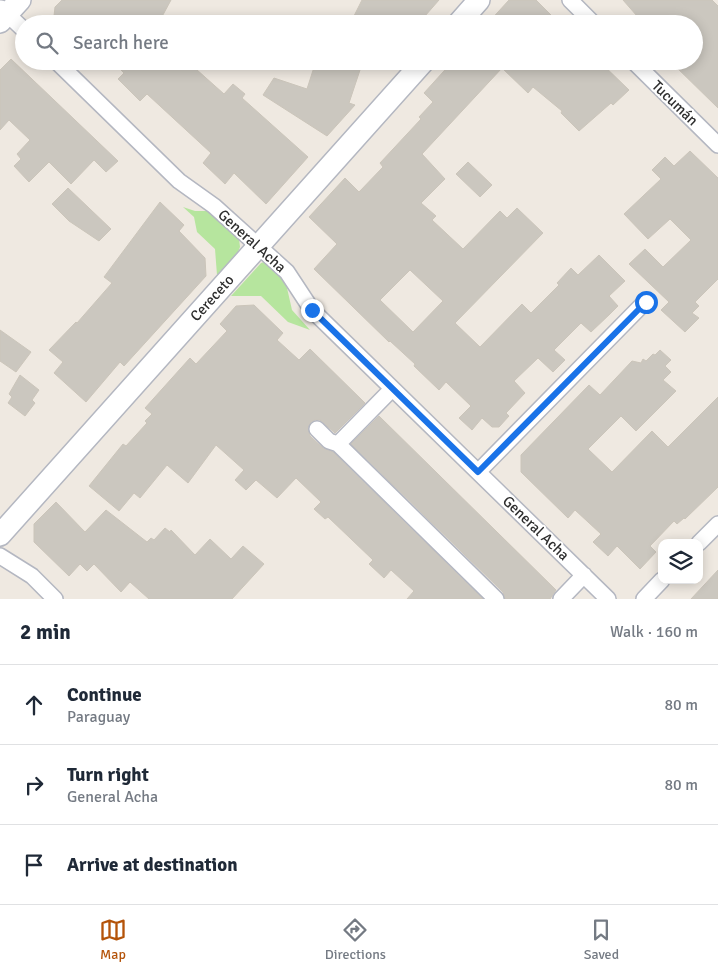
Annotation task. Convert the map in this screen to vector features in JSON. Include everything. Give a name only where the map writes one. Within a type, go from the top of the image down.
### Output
[{"type":"main road","points":[[466,15],[479,0]]},
{"type":"main road","name":"Cereceto","points":[[0,535],[416,70]]},
{"type":"street","points":[[570,0],[585,15]]},
{"type":"street","name":"General Acha","points":[[65,70],[179,181],[214,206],[287,272],[312,310],[608,599]]},
{"type":"street","name":"Tucumán","points":[[642,70],[718,145]]},
{"type":"street","points":[[478,472],[646,302]]},
{"type":"street","points":[[338,444],[392,389]]},
{"type":"street","points":[[317,429],[329,440],[338,444],[496,599]]},
{"type":"street","points":[[703,539],[718,524]]},
{"type":"street","points":[[0,556],[32,576],[56,599]]},
{"type":"street","points":[[561,599],[584,575]]},
{"type":"street","points":[[644,599],[658,584]]},
{"type":"green space","points":[[183,207],[195,211],[209,211],[239,239],[240,247],[238,252],[217,275],[215,249],[197,232],[194,217]]},
{"type":"green space","points":[[264,262],[284,281],[292,310],[310,330],[288,322],[261,296],[231,296]]},
{"type":"building","points":[[62,0],[171,0],[163,15],[54,15],[55,7]]},
{"type":"building","points":[[362,0],[439,0],[426,15],[354,15]]},
{"type":"building","points":[[509,0],[536,0],[551,15],[495,15]]},
{"type":"building","points":[[623,0],[712,0],[718,6],[718,108],[679,70],[703,70],[703,15],[636,15]]},
{"type":"building","points":[[11,59],[15,63],[15,70],[23,70],[118,161],[106,172],[94,160],[71,184],[49,162],[29,182],[14,166],[21,159],[17,154],[30,140],[9,120],[0,130],[0,70]]},
{"type":"building","points":[[121,70],[197,70],[224,94],[233,84],[245,94],[242,98],[308,157],[266,204],[234,173],[225,184],[203,163],[211,153],[147,94],[140,101],[118,79],[124,73]]},
{"type":"building","points":[[313,70],[360,70],[349,103],[355,105],[327,136],[263,95],[274,78],[307,89]]},
{"type":"building","points":[[445,70],[500,70],[422,154],[445,179],[421,203],[436,216],[432,220],[463,249],[500,211],[507,218],[517,208],[543,233],[455,323],[480,347],[522,304],[531,313],[559,285],[557,283],[571,268],[578,275],[599,255],[625,281],[609,296],[618,306],[610,314],[591,332],[581,323],[554,350],[565,360],[553,372],[538,358],[514,381],[525,393],[506,413],[509,416],[499,427],[492,427],[482,418],[472,430],[459,418],[471,406],[446,382],[439,390],[414,366],[415,364],[389,342],[314,269],[337,244],[309,217],[345,178],[359,192],[383,167],[380,163],[421,119],[419,117],[433,102],[424,93]],"holes":[[[410,270],[443,301],[413,332],[380,300]]]},
{"type":"building","points":[[504,70],[608,70],[629,90],[579,131],[561,113],[562,111],[533,87],[528,93]]},
{"type":"building","points":[[690,151],[718,178],[718,279],[695,302],[699,306],[692,313],[699,318],[685,332],[661,310],[669,302],[629,264],[645,249],[663,267],[691,240],[670,219],[648,239],[624,214],[661,179],[652,170],[665,157],[674,166]]},
{"type":"building","points":[[468,162],[492,185],[480,197],[456,174]]},
{"type":"building","points":[[68,188],[111,229],[99,241],[69,221],[52,204]]},
{"type":"building","points":[[160,202],[184,225],[179,231],[205,258],[206,276],[124,366],[120,362],[86,402],[54,373],[63,362],[49,350],[77,323],[112,283],[104,277]]},
{"type":"building","points":[[254,305],[283,333],[277,340],[299,360],[310,349],[365,403],[335,433],[320,420],[311,422],[308,427],[310,436],[323,448],[333,452],[483,599],[407,599],[414,591],[391,570],[384,578],[369,564],[373,560],[328,517],[325,519],[314,509],[321,502],[296,478],[277,498],[256,480],[246,490],[235,480],[244,470],[216,445],[188,483],[167,465],[140,498],[134,493],[119,511],[89,486],[123,444],[126,446],[147,423],[145,421],[152,414],[145,408],[190,358],[196,364],[227,331],[220,324],[236,306]]},
{"type":"building","points":[[0,330],[31,352],[16,372],[0,361]]},
{"type":"building","points":[[660,350],[671,360],[665,366],[671,372],[663,380],[676,391],[636,431],[621,416],[588,449],[612,472],[652,431],[668,447],[718,397],[718,487],[685,519],[677,524],[674,521],[650,546],[656,552],[640,569],[617,546],[608,556],[593,542],[601,534],[575,510],[568,518],[521,472],[521,455],[589,385],[600,395],[632,361],[641,363],[643,359],[646,361]]},
{"type":"building","points":[[20,375],[39,390],[32,400],[35,403],[25,416],[8,403],[12,397],[9,394]]},
{"type":"building","points":[[379,416],[556,590],[550,599],[505,599],[503,592],[351,444]]},
{"type":"building","points":[[56,502],[85,532],[106,510],[147,542],[151,538],[154,540],[165,528],[170,532],[171,530],[195,555],[210,539],[231,559],[243,546],[264,564],[232,599],[149,599],[130,582],[121,592],[94,564],[87,571],[80,564],[69,576],[34,542],[34,524]]},
{"type":"building","points":[[718,570],[718,599],[691,599]]},
{"type":"route","points":[[312,310],[478,472],[646,302]]}]
